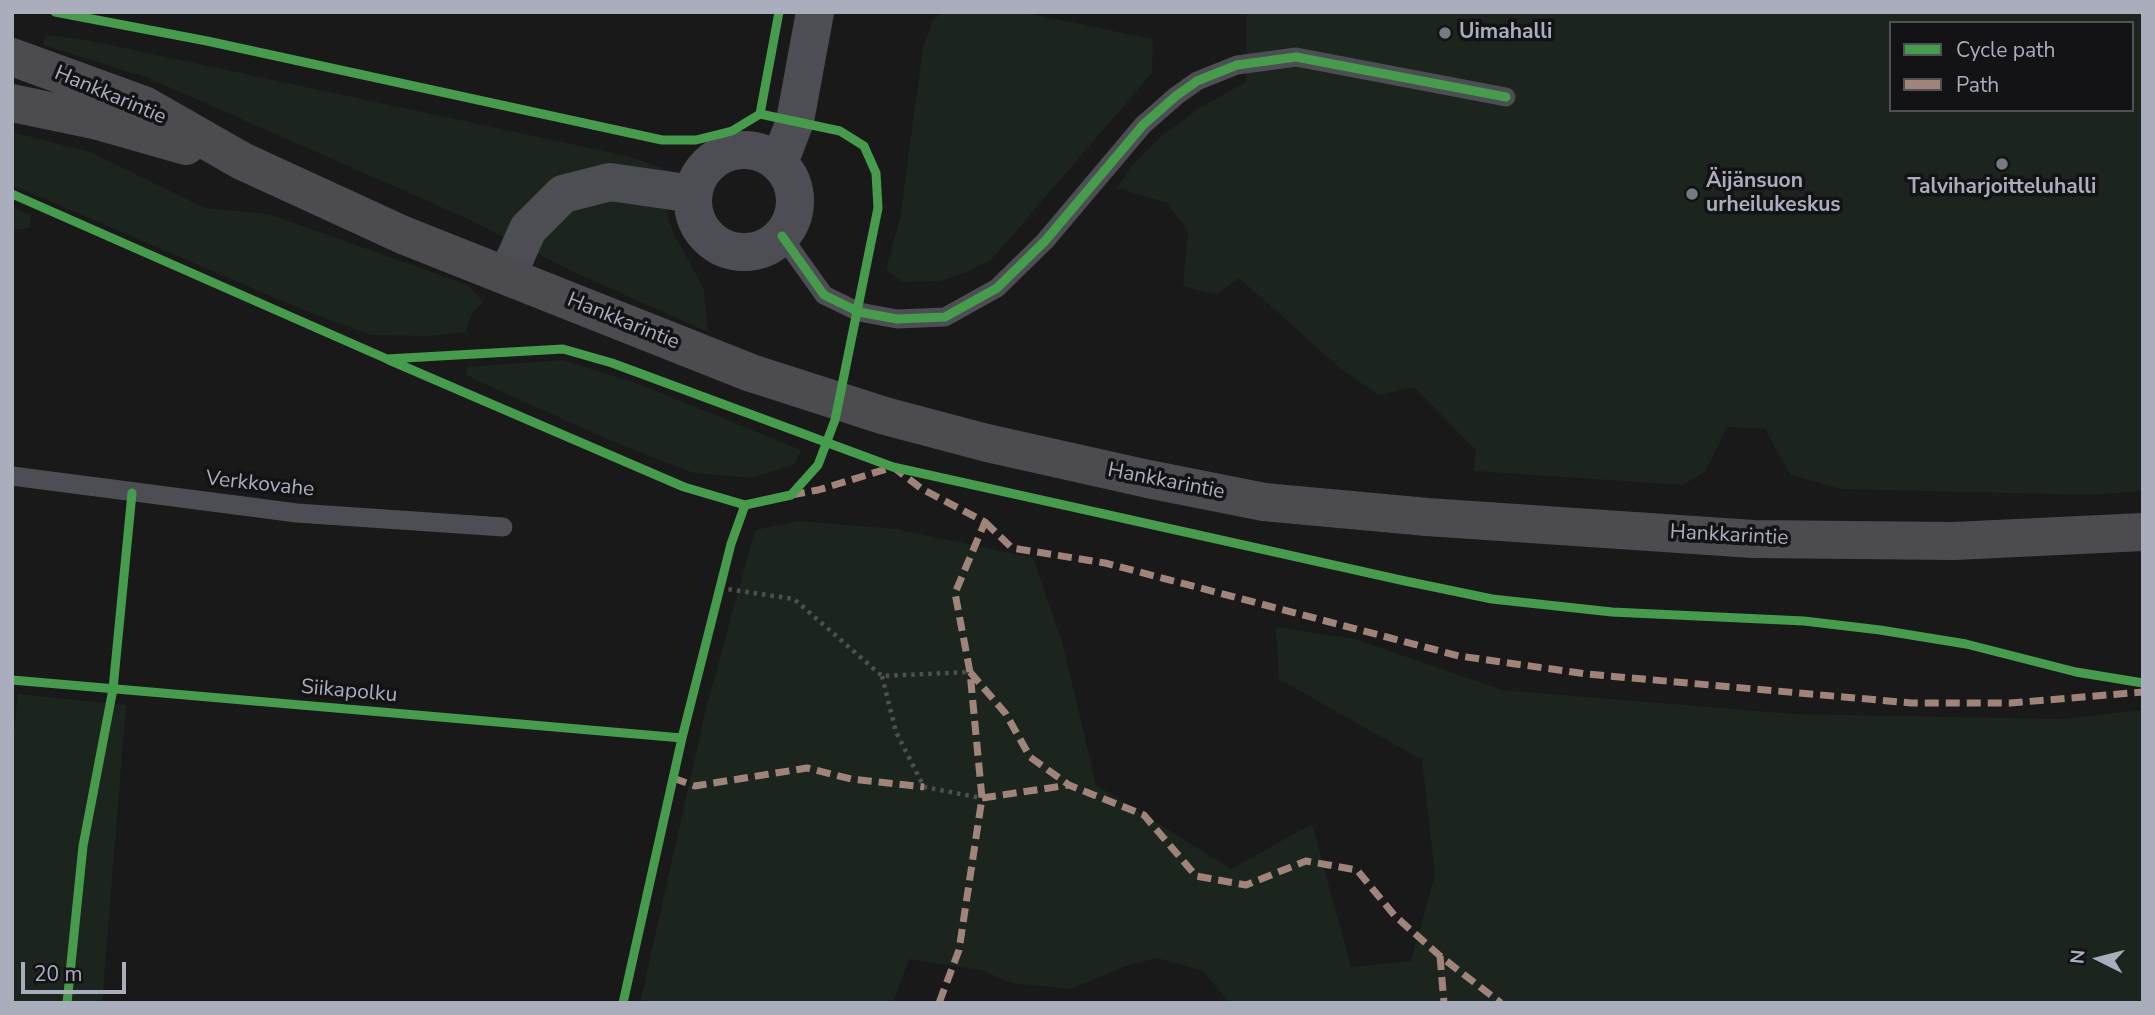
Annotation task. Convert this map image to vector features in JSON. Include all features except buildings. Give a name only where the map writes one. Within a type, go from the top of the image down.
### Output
[{"type":"main road","name":"Hankkarintie","points":[[12,57],[144,105],[242,161],[403,235],[751,373],[885,416],[987,443],[1264,502],[1414,516],[1753,539],[1954,541],[2143,532]]},
{"type":"main road","name":"Hankkarintie","points":[[12,103],[97,121],[242,161]]},
{"type":"street","points":[[779,163],[795,121],[815,12]]},
{"type":"street","points":[[750,150],[766,154],[779,163],[794,191],[795,207],[782,236],[754,251],[723,247],[699,226],[693,194],[707,165],[727,153],[750,150]]},
{"type":"street","points":[[507,276],[528,229],[562,194],[610,182],[693,194]]},
{"type":"lane","points":[[782,236],[824,295],[859,312],[897,319],[945,317],[997,288],[1045,242],[1143,125],[1176,96],[1197,81],[1237,65],[1296,57],[1506,97]]},
{"type":"lane","name":"Verkkovahe","points":[[12,476],[298,513],[503,527]]},
{"type":"path","points":[[716,601],[723,577]]},
{"type":"path","points":[[720,588],[794,599],[882,676],[896,732],[924,787],[982,798]]},
{"type":"path","points":[[882,676],[970,672]]},
{"type":"shaded area","points":[[944,12],[1020,12],[1153,39],[1152,73],[992,259],[964,273],[939,281],[902,282],[886,269],[900,218],[923,48],[933,20]]},
{"type":"shaded area","name":"Äijänsuon urheilukeskus","points":[[1247,12],[2143,12],[2143,491],[2090,495],[1840,489],[1790,474],[1765,429],[1727,427],[1706,471],[1683,485],[1474,471],[1476,450],[1414,387],[1378,395],[1340,368],[1239,278],[1217,295],[1183,286],[1188,232],[1167,203],[1117,188],[1131,167],[1163,135],[1201,107],[1246,82]]},
{"type":"shaded area","points":[[46,35],[87,40],[627,156],[685,176],[662,196],[673,232],[704,289],[708,332],[576,273],[466,218],[146,77],[43,45]]},
{"type":"shaded area","points":[[12,132],[90,152],[205,208],[269,214],[468,285],[483,302],[472,313],[466,332],[427,336],[371,335],[296,307],[12,185]]},
{"type":"shaded area","points":[[12,207],[30,215],[30,228],[12,230]]},
{"type":"shaded area","points":[[562,360],[636,383],[801,450],[795,464],[752,478],[694,473],[621,445],[480,382],[467,375],[466,367]]},
{"type":"shaded area","points":[[800,521],[896,529],[1033,558],[1063,645],[1096,785],[1231,869],[1312,824],[1351,967],[1411,961],[1435,875],[1422,760],[1279,679],[1276,627],[1355,639],[1502,690],[1794,714],[2061,719],[2143,710],[2143,1003],[1229,1003],[1203,971],[1157,958],[1126,966],[1070,989],[1012,983],[981,970],[909,959],[893,1003],[640,1003],[705,713],[755,530]]},
{"type":"shaded area","points":[[18,694],[126,705],[102,1003],[12,1003],[12,756]]},
{"type":"marked path","points":[[791,495],[818,490],[893,467],[922,489],[985,522],[955,593],[970,672],[982,798],[959,950],[939,1003]]},
{"type":"marked path","points":[[985,522],[1012,548],[1105,563],[1459,656],[1587,674],[1911,703],[2010,703],[2143,692]]},
{"type":"marked path","points":[[970,672],[1006,714],[1030,757],[1069,785],[1144,815],[1196,876],[1246,885],[1306,861],[1357,870],[1395,916],[1440,956],[1501,1003]]},
{"type":"marked path","points":[[673,778],[695,786],[807,768],[851,779],[924,787]]},
{"type":"marked path","points":[[982,798],[1069,785]]},
{"type":"marked path","points":[[1440,956],[1444,1003]]},
{"type":"cycle path","points":[[55,12],[207,41],[662,140],[696,140],[732,131],[760,114],[779,12]]},
{"type":"cycle path","points":[[782,236],[824,295],[859,312],[897,319],[945,317],[997,288],[1045,241],[1143,125],[1176,96],[1197,81],[1237,65],[1296,57],[1506,97]]},
{"type":"cycle path","points":[[623,1003],[682,738],[731,544],[745,505],[791,495],[818,465],[835,420],[878,208],[876,173],[864,146],[840,131],[760,114]]},
{"type":"cycle path","points":[[12,194],[387,359],[563,349],[612,363],[893,467],[1405,581],[1492,599],[1612,612],[1804,621],[1880,630],[1966,644],[2076,672],[2143,683]]},
{"type":"cycle path","points":[[389,360],[684,487],[745,505]]},
{"type":"cycle path","points":[[67,1003],[83,846],[113,689],[132,493]]},
{"type":"cycle path","name":"Siikapolku","points":[[12,680],[682,738]]},
{"type":"place","name":"Uimahalli","points":[[1445,33]]},
{"type":"place","name":"Talviharjoitteluhalli","points":[[2002,164]]},
{"type":"place","name":"Äijänsuon urheilukeskus","points":[[1692,194]]}]
